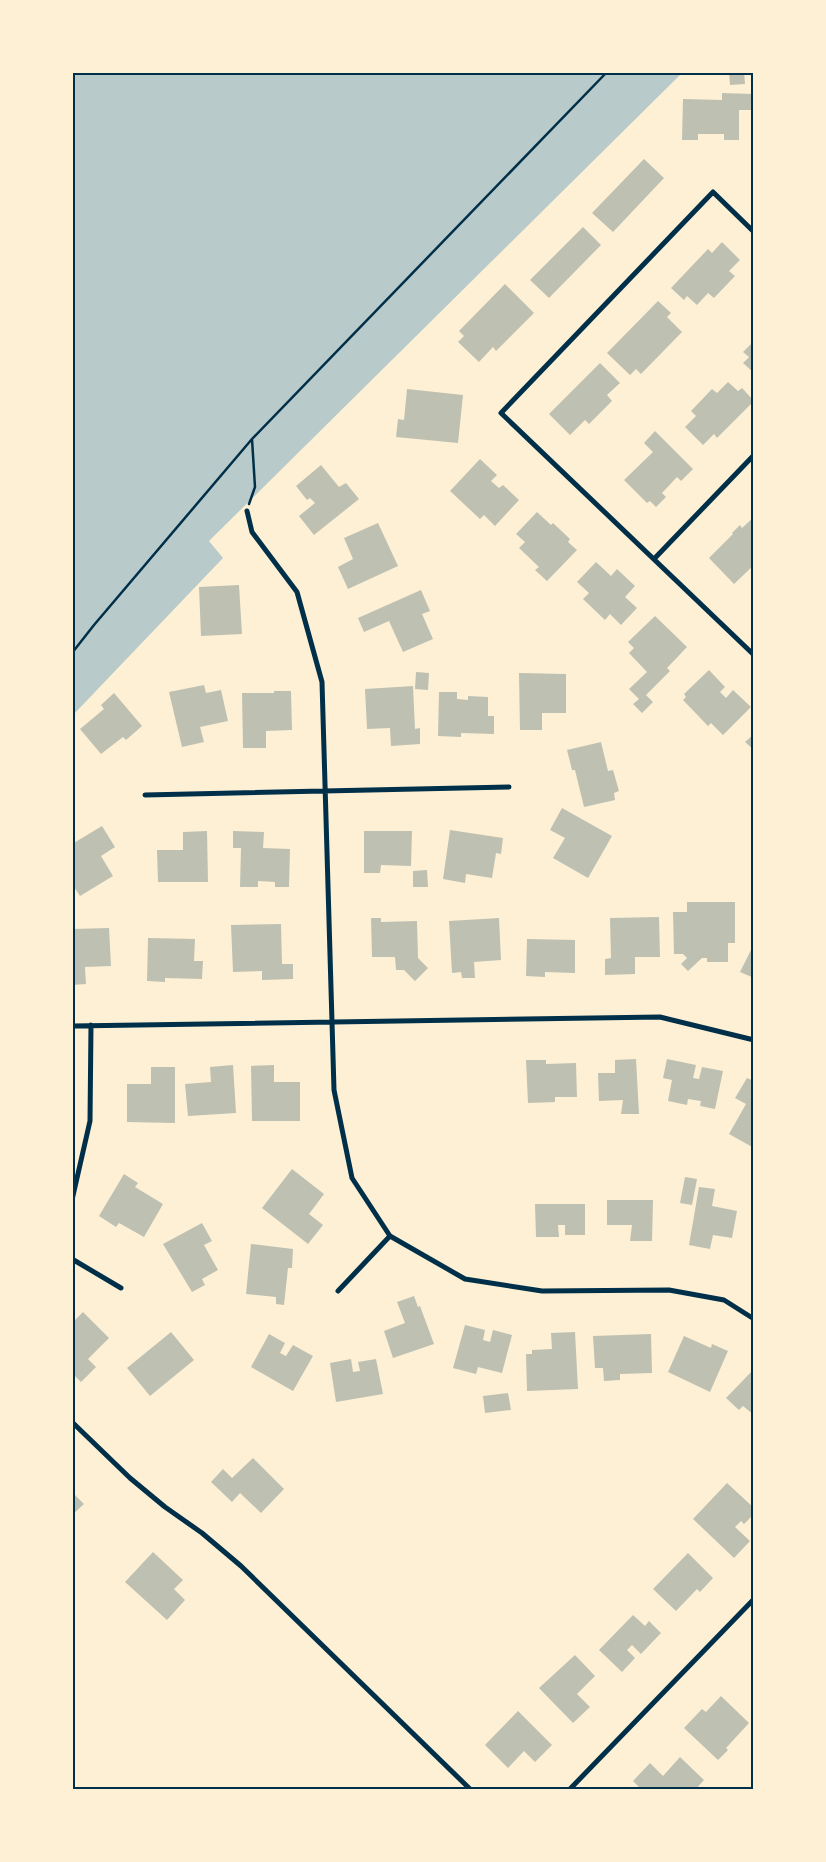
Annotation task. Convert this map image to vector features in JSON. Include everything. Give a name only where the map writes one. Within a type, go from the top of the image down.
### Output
[{"type":"street","points":[[754,232],[713,192],[501,413],[754,655]]},
{"type":"street","points":[[654,559],[754,455]]},
{"type":"street","points":[[247,510],[252,532],[297,592],[322,682],[334,1090],[352,1178],[390,1236],[465,1280],[542,1291],[669,1290],[724,1300],[754,1319]]},
{"type":"street","points":[[145,795],[509,787]]},
{"type":"street","points":[[72,1026],[660,1017],[754,1040]]},
{"type":"street","points":[[72,1200],[90,1121],[91,1025]]},
{"type":"street","points":[[338,1291],[390,1236]]},
{"type":"street","points":[[72,1260],[121,1288]]},
{"type":"street","points":[[72,1422],[130,1478],[165,1507],[202,1533],[241,1566],[471,1790]]},
{"type":"street","points":[[569,1790],[754,1599]]},
{"type":"path","points":[[72,653],[100,617],[252,439],[607,72]]},
{"type":"path","points":[[247,510],[255,487],[252,439]]},
{"type":"shaded area","points":[[73,73],[682,73],[209,541],[223,558],[73,715]]},
{"type":"building","points":[[729,72],[744,72],[745,84],[730,85]]},
{"type":"building","points":[[722,93],[754,94],[754,110],[739,110],[739,140],[724,140],[724,134],[698,134],[698,140],[682,140],[683,99],[722,100]]},
{"type":"building","points":[[644,159],[664,178],[613,232],[592,213]]},
{"type":"building","points":[[583,227],[601,245],[549,298],[530,280]]},
{"type":"building","points":[[722,242],[740,260],[729,271],[735,276],[714,298],[708,293],[697,305],[687,296],[684,300],[671,288],[708,249],[712,253]]},
{"type":"building","points":[[505,284],[534,313],[496,351],[493,347],[479,362],[458,342],[464,336],[459,331]]},
{"type":"building","points":[[658,301],[671,313],[667,317],[682,332],[641,374],[636,369],[630,375],[607,353]]},
{"type":"building","points":[[754,341],[754,373],[743,363],[749,357],[743,352]]},
{"type":"building","points":[[600,363],[620,383],[607,395],[612,401],[589,424],[585,420],[570,435],[549,414]]},
{"type":"building","points":[[728,382],[738,391],[742,388],[754,401],[717,438],[714,434],[703,445],[685,427],[696,416],[691,411],[712,389],[717,393]]},
{"type":"building","points":[[407,389],[463,395],[458,443],[396,437],[398,419],[404,420]]},
{"type":"building","points":[[655,431],[693,469],[681,481],[677,477],[662,493],[666,497],[656,507],[650,501],[647,503],[624,480],[653,452],[644,443]]},
{"type":"building","points":[[480,459],[497,475],[491,481],[499,488],[503,485],[519,500],[495,526],[484,515],[480,519],[450,491]]},
{"type":"building","points":[[321,465],[339,487],[346,483],[359,499],[314,535],[299,516],[315,503],[310,498],[307,500],[296,486]]},
{"type":"building","points":[[537,512],[551,525],[553,523],[570,539],[568,542],[577,550],[547,581],[535,570],[539,567],[519,548],[525,542],[516,534]]},
{"type":"building","points":[[754,517],[754,565],[734,584],[709,558],[740,525],[742,528]]},
{"type":"building","points":[[378,523],[398,566],[348,589],[338,567],[353,559],[344,538]]},
{"type":"building","points":[[596,562],[611,576],[617,569],[635,586],[625,597],[637,608],[621,625],[610,614],[605,620],[583,599],[589,593],[577,582]]},
{"type":"building","points":[[239,585],[242,634],[201,636],[199,587]]},
{"type":"building","points":[[421,590],[430,611],[422,614],[433,639],[403,652],[389,621],[364,632],[358,618]]},
{"type":"building","points":[[655,616],[687,647],[667,668],[670,671],[646,695],[653,702],[642,713],[633,704],[639,699],[629,689],[647,672],[629,653],[634,648],[628,642]]},
{"type":"building","points":[[709,670],[725,687],[720,692],[726,698],[733,690],[751,707],[723,735],[711,723],[708,726],[683,700],[686,697],[684,694]]},
{"type":"building","points":[[416,672],[429,673],[428,690],[415,689]]},
{"type":"building","points":[[519,673],[566,674],[566,713],[542,713],[542,730],[520,730]]},
{"type":"building","points":[[204,685],[206,693],[221,690],[228,721],[200,727],[204,742],[182,747],[169,692]]},
{"type":"building","points":[[413,686],[415,729],[420,728],[420,744],[391,746],[390,728],[367,729],[365,689]]},
{"type":"building","points":[[274,691],[291,691],[292,730],[266,731],[266,748],[243,748],[242,693],[274,693]]},
{"type":"building","points":[[439,692],[457,692],[457,699],[468,700],[468,696],[488,697],[488,716],[494,716],[494,734],[461,733],[461,737],[438,736]]},
{"type":"building","points":[[114,693],[142,726],[126,740],[123,737],[101,754],[80,729],[104,709],[101,705]]},
{"type":"building","points":[[754,734],[754,750],[745,742]]},
{"type":"building","points":[[601,742],[608,771],[613,770],[619,791],[614,793],[615,800],[584,807],[575,770],[572,770],[567,750]]},
{"type":"building","points":[[562,808],[612,836],[588,878],[553,858],[565,838],[550,830]]},
{"type":"building","points":[[102,826],[115,847],[101,856],[113,876],[80,896],[72,884],[72,844]]},
{"type":"building","points":[[450,830],[503,838],[501,854],[496,853],[492,878],[466,874],[465,883],[443,879]]},
{"type":"building","points":[[207,831],[208,882],[158,882],[157,850],[183,850],[183,832]]},
{"type":"building","points":[[233,831],[264,832],[263,848],[290,849],[289,887],[275,887],[275,882],[258,881],[258,887],[240,887],[241,848],[233,848]]},
{"type":"building","points":[[364,831],[412,831],[411,866],[381,865],[380,873],[364,873]]},
{"type":"building","points":[[427,870],[428,887],[413,887],[413,871]]},
{"type":"building","points":[[687,902],[735,902],[735,943],[728,943],[728,962],[707,962],[707,958],[702,958],[688,971],[681,964],[687,958],[683,954],[674,954],[673,912],[687,912]]},
{"type":"building","points":[[659,917],[660,957],[635,957],[635,974],[605,975],[605,959],[611,958],[610,918]]},
{"type":"building","points":[[371,918],[381,918],[381,922],[417,921],[418,958],[428,968],[415,981],[404,970],[396,970],[395,957],[372,957]]},
{"type":"building","points":[[499,918],[501,960],[474,962],[475,978],[462,978],[461,972],[452,973],[449,921]]},
{"type":"building","points":[[281,924],[282,964],[293,964],[293,979],[262,980],[262,971],[233,972],[231,925]]},
{"type":"building","points":[[109,928],[111,966],[85,967],[86,984],[72,985],[72,929]]},
{"type":"building","points":[[148,938],[195,939],[194,961],[203,961],[202,979],[165,978],[165,982],[147,981]]},
{"type":"building","points":[[527,939],[575,940],[575,973],[545,972],[545,977],[526,976]]},
{"type":"building","points":[[754,944],[754,978],[740,972]]},
{"type":"building","points":[[636,1059],[639,1114],[621,1114],[623,1100],[599,1101],[598,1073],[615,1073],[615,1060]]},
{"type":"building","points":[[667,1059],[696,1065],[693,1078],[699,1079],[702,1067],[723,1071],[715,1109],[700,1106],[701,1101],[688,1099],[687,1105],[668,1101],[672,1080],[663,1078]]},
{"type":"building","points":[[526,1060],[546,1060],[546,1064],[576,1063],[577,1097],[555,1097],[555,1102],[528,1103]]},
{"type":"building","points":[[233,1065],[236,1113],[188,1116],[185,1084],[211,1082],[210,1067]]},
{"type":"building","points":[[274,1065],[274,1082],[300,1082],[300,1121],[252,1121],[251,1066]]},
{"type":"building","points":[[151,1067],[175,1067],[175,1123],[127,1122],[127,1084],[151,1084]]},
{"type":"building","points":[[747,1078],[754,1081],[754,1148],[729,1134],[746,1104],[735,1098]]},
{"type":"building","points":[[292,1169],[324,1194],[309,1214],[323,1225],[308,1244],[262,1208]]},
{"type":"building","points":[[124,1174],[138,1183],[135,1187],[163,1204],[144,1237],[119,1223],[116,1227],[99,1216]]},
{"type":"building","points":[[685,1177],[697,1179],[692,1205],[680,1203]]},
{"type":"building","points":[[699,1187],[715,1189],[712,1206],[737,1211],[732,1238],[713,1235],[710,1249],[689,1245]]},
{"type":"building","points":[[607,1200],[653,1200],[652,1241],[630,1241],[632,1225],[607,1225]]},
{"type":"building","points":[[535,1204],[585,1204],[585,1235],[565,1235],[565,1225],[558,1225],[559,1237],[536,1237]]},
{"type":"building","points":[[202,1223],[212,1241],[204,1245],[218,1270],[202,1279],[205,1285],[192,1292],[163,1244]]},
{"type":"building","points":[[251,1244],[293,1249],[292,1268],[288,1268],[284,1305],[276,1304],[276,1297],[246,1294]]},
{"type":"building","points":[[414,1296],[418,1307],[420,1306],[434,1344],[393,1358],[384,1331],[405,1323],[397,1302]]},
{"type":"building","points":[[83,1312],[109,1338],[88,1359],[96,1367],[81,1382],[72,1373],[72,1323]]},
{"type":"building","points":[[465,1325],[485,1330],[483,1340],[490,1342],[493,1330],[512,1335],[502,1373],[478,1367],[476,1374],[453,1368]]},
{"type":"building","points":[[171,1332],[194,1360],[150,1396],[127,1368]]},
{"type":"building","points":[[575,1332],[578,1389],[527,1391],[526,1354],[532,1354],[532,1350],[552,1349],[551,1333]]},
{"type":"building","points":[[269,1334],[285,1343],[280,1353],[286,1356],[293,1345],[313,1356],[293,1391],[251,1367]]},
{"type":"building","points":[[651,1334],[652,1373],[620,1374],[620,1380],[604,1381],[603,1368],[595,1368],[593,1336]]},
{"type":"building","points":[[684,1336],[711,1348],[712,1344],[728,1351],[710,1392],[668,1372]]},
{"type":"building","points":[[351,1359],[353,1372],[360,1371],[358,1362],[376,1359],[383,1394],[336,1402],[330,1363]]},
{"type":"building","points":[[754,1369],[754,1415],[743,1406],[739,1410],[726,1398]]},
{"type":"building","points":[[508,1393],[511,1410],[485,1413],[483,1396]]},
{"type":"building","points":[[253,1458],[284,1489],[261,1513],[240,1493],[232,1502],[211,1482],[223,1469],[232,1478]]},
{"type":"building","points":[[727,1483],[754,1508],[754,1514],[744,1524],[741,1521],[735,1527],[750,1541],[734,1558],[693,1519]]},
{"type":"building","points":[[72,1492],[84,1504],[72,1515]]},
{"type":"building","points":[[153,1552],[183,1580],[174,1589],[185,1600],[167,1620],[125,1582]]},
{"type":"building","points":[[688,1553],[713,1578],[700,1592],[697,1589],[676,1611],[653,1589]]},
{"type":"building","points":[[633,1615],[645,1626],[649,1621],[661,1633],[641,1654],[632,1645],[627,1650],[635,1658],[622,1672],[599,1650]]},
{"type":"building","points":[[575,1655],[595,1676],[577,1694],[590,1707],[573,1723],[539,1688]]},
{"type":"building","points":[[721,1696],[749,1723],[726,1748],[728,1750],[718,1760],[684,1728],[702,1709],[706,1712]]},
{"type":"building","points":[[518,1711],[552,1745],[535,1762],[524,1751],[508,1768],[485,1745]]},
{"type":"building","points":[[680,1757],[704,1780],[695,1790],[642,1790],[633,1781],[650,1763],[663,1776]]}]
